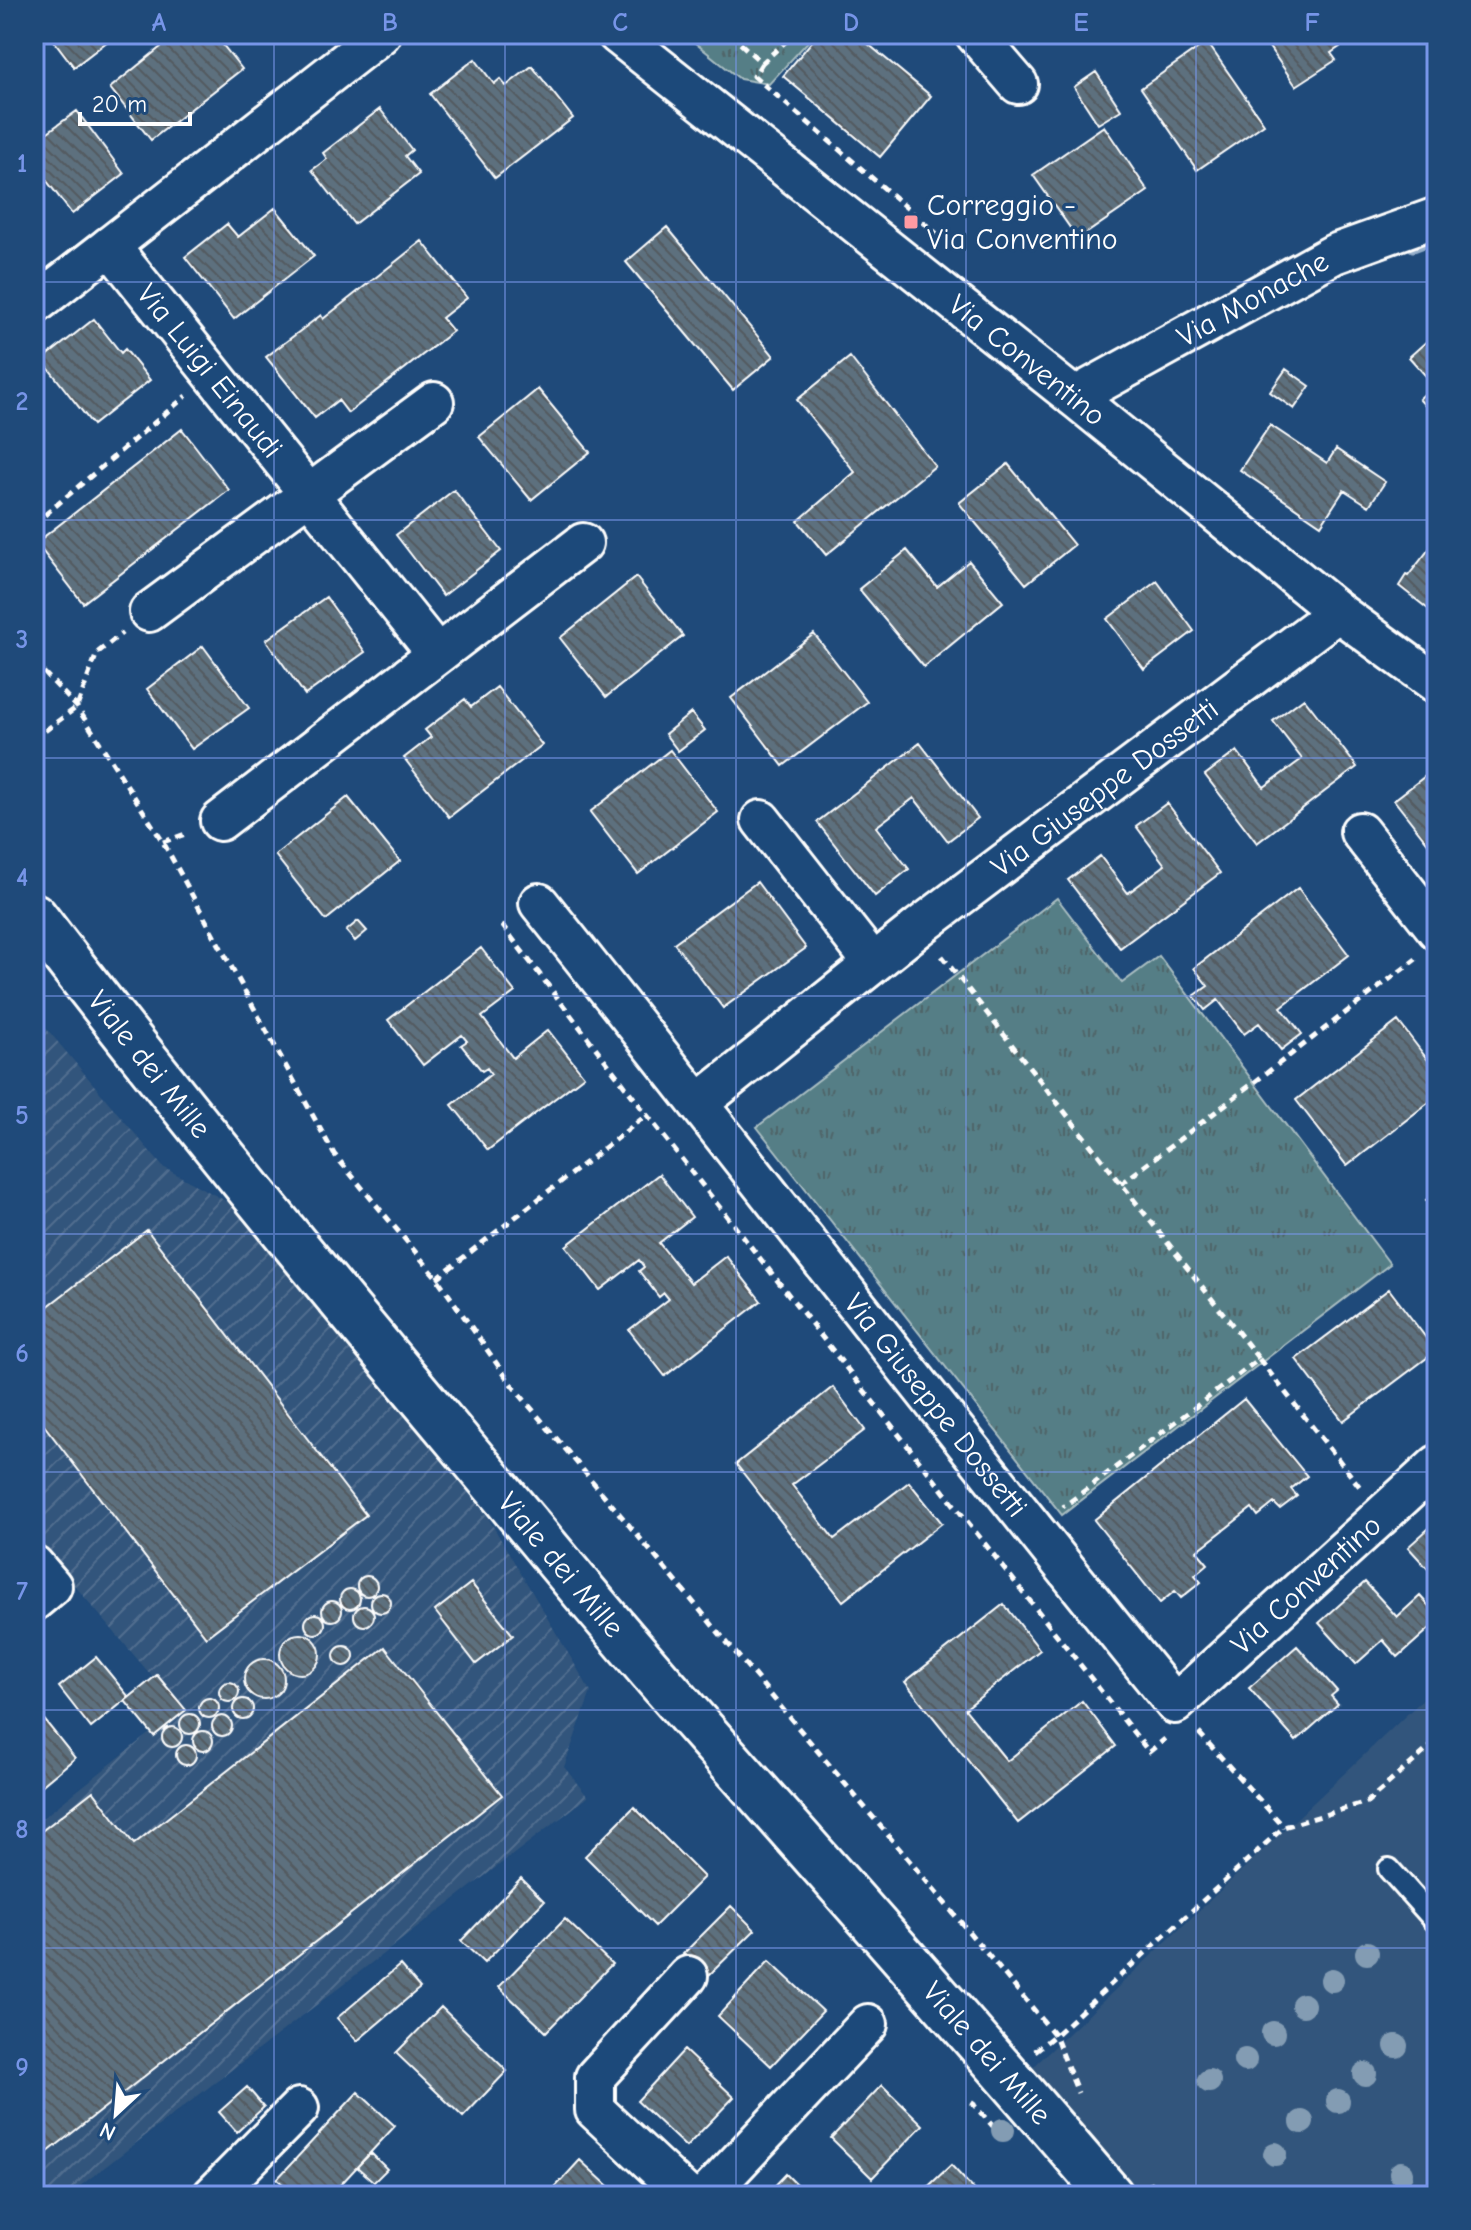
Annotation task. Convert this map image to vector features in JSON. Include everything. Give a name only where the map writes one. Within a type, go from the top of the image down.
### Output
[{"type":"main road","name":"Viale dei Mille","points":[[34,916],[324,1282],[683,1708],[985,2050],[1127,2185]]},
{"type":"street","points":[[34,305],[381,34]]},
{"type":"street","name":"Via Conventino","points":[[617,34],[1074,397],[1338,612],[1437,684]]},
{"type":"street","points":[[975,34],[1018,84]]},
{"type":"street","name":"Via Monache","points":[[1074,397],[1334,254],[1437,217]]},
{"type":"street","name":"Via Luigi Einaudi","points":[[110,246],[437,654]]},
{"type":"street","points":[[149,612],[434,402]]},
{"type":"street","points":[[220,821],[583,543]]},
{"type":"street","name":"Via Giuseppe Dossetti","points":[[692,1094],[873,963],[1338,612]]},
{"type":"street","points":[[761,820],[873,963]]},
{"type":"street","points":[[1360,832],[1431,942]]},
{"type":"street","name":"Via Giuseppe Dossetti","points":[[539,903],[1181,1713]]},
{"type":"street","name":"Via Conventino","points":[[1181,1713],[1437,1465]]},
{"type":"street","points":[[34,1565],[52,1586],[34,1601]]},
{"type":"street","points":[[687,2196],[595,2110],[595,2077],[688,1976]]},
{"type":"street","points":[[706,2196],[868,2024]]},
{"type":"street","points":[[212,2196],[299,2108]]},
{"type":"lane","points":[[1389,1869],[1437,1923]]},
{"type":"path","points":[[730,34],[762,63]]},
{"type":"path","points":[[794,34],[762,63],[754,76],[937,234]]},
{"type":"path","points":[[34,524],[213,374]]},
{"type":"path","points":[[34,739],[77,707],[97,653],[149,612]]},
{"type":"path","points":[[34,662],[77,707],[163,842],[334,1154],[437,1278],[511,1384],[1055,2035],[1076,2090],[1086,2102]]},
{"type":"path","points":[[502,925],[647,1115],[1149,1752],[1181,1713],[1284,1827]]},
{"type":"path","points":[[919,927],[1382,1515]]},
{"type":"path","points":[[1121,1184],[1431,942]]},
{"type":"path","points":[[437,1278],[647,1115],[692,1094]]},
{"type":"path","points":[[1033,1530],[1259,1359]]},
{"type":"path","points":[[1055,2035],[1284,1827],[1367,1802],[1437,1741]]},
{"type":"path","points":[[1127,2185],[1162,2196]]},
{"type":"shaded area","points":[[41,1022],[163,1167],[235,1206],[487,1516],[591,1692],[564,1767],[588,1797],[67,2196],[34,2196],[34,1825],[180,1709],[34,1538],[34,1028]]},
{"type":"shaded area","points":[[1437,1686],[1437,2196],[1125,2196],[1030,2070]]},
{"type":"green space","points":[[684,34],[815,34],[769,84],[740,79]]},
{"type":"green space","points":[[1057,898],[1122,983],[1159,956],[1390,1264],[1062,1515],[757,1127]]},
{"type":"building","points":[[49,34],[117,34],[74,67]]},
{"type":"building","points":[[177,34],[214,34],[242,69],[151,140],[110,88]]},
{"type":"building","points":[[818,34],[856,34],[931,96],[880,157],[783,76]]},
{"type":"building","points":[[1260,34],[1359,34],[1331,53],[1336,60],[1296,86]]},
{"type":"building","points":[[1207,42],[1264,124],[1197,170],[1141,88]]},
{"type":"building","points":[[475,59],[494,84],[500,79],[506,86],[532,66],[573,118],[495,178],[430,94]]},
{"type":"building","points":[[1096,72],[1121,110],[1098,124],[1074,87]]},
{"type":"building","points":[[380,109],[412,150],[405,156],[419,174],[354,224],[312,170],[327,159],[323,153]]},
{"type":"building","points":[[77,111],[124,174],[72,214],[34,164],[34,142]]},
{"type":"building","points":[[1104,126],[1148,191],[1078,239],[1033,175]]},
{"type":"building","points":[[275,208],[314,256],[234,319],[185,257],[227,224],[238,237]]},
{"type":"building","points":[[667,227],[774,356],[733,390],[626,262]]},
{"type":"building","points":[[422,241],[467,298],[442,318],[453,331],[348,413],[338,400],[315,418],[266,357],[321,315],[323,319]]},
{"type":"building","points":[[94,319],[121,353],[125,349],[150,380],[93,425],[42,360]]},
{"type":"building","points":[[1437,332],[1437,419],[1419,399],[1434,385],[1409,357]]},
{"type":"building","points":[[850,357],[935,466],[826,555],[798,521],[855,472],[797,400]]},
{"type":"building","points":[[1286,369],[1310,386],[1294,409],[1270,392]]},
{"type":"building","points":[[538,389],[590,452],[531,500],[479,437]]},
{"type":"building","points":[[1270,425],[1327,463],[1336,449],[1385,482],[1369,506],[1344,490],[1321,525],[1240,470]]},
{"type":"building","points":[[182,429],[229,490],[83,603],[36,543]]},
{"type":"building","points":[[1008,464],[1074,545],[1026,584],[959,503]]},
{"type":"building","points":[[454,490],[501,551],[443,596],[396,535]]},
{"type":"building","points":[[1437,539],[1437,612],[1430,607],[1428,609],[1399,586]]},
{"type":"building","points":[[907,550],[937,587],[969,561],[1003,602],[924,667],[859,589]]},
{"type":"building","points":[[636,577],[683,636],[606,697],[560,638]]},
{"type":"building","points":[[1157,581],[1194,631],[1144,669],[1107,619]]},
{"type":"building","points":[[326,597],[365,652],[305,695],[266,640]]},
{"type":"building","points":[[814,634],[867,702],[783,766],[731,698]]},
{"type":"building","points":[[203,646],[249,708],[192,749],[147,689]]},
{"type":"building","points":[[497,687],[542,745],[449,817],[404,758],[431,737],[425,730],[465,699],[471,707]]},
{"type":"building","points":[[1304,698],[1357,767],[1257,843],[1205,775],[1237,751],[1264,787],[1302,759],[1273,721]]},
{"type":"building","points":[[691,713],[705,730],[678,751],[665,734]]},
{"type":"building","points":[[920,743],[978,818],[948,841],[914,798],[876,827],[909,869],[875,896],[817,822]]},
{"type":"building","points":[[670,750],[718,812],[638,874],[590,812]]},
{"type":"building","points":[[1437,767],[1437,855],[1394,800]]},
{"type":"building","points":[[348,797],[400,861],[326,920],[275,855]]},
{"type":"building","points":[[1167,803],[1220,873],[1120,948],[1068,880],[1100,856],[1128,893],[1165,865],[1136,826]]},
{"type":"building","points":[[757,882],[806,948],[723,1008],[674,943]]},
{"type":"building","points":[[1298,888],[1349,955],[1281,1007],[1302,1034],[1281,1050],[1259,1023],[1244,1034],[1218,1000],[1205,1010],[1194,996],[1208,986],[1194,968]]},
{"type":"building","points":[[358,921],[367,931],[355,941],[346,931]]},
{"type":"building","points":[[481,948],[515,992],[482,1017],[513,1058],[548,1030],[584,1076],[488,1150],[452,1105],[491,1074],[487,1068],[482,1071],[461,1045],[467,1041],[462,1035],[423,1065],[388,1020]]},
{"type":"building","points":[[1398,1021],[1437,1072],[1437,1096],[1347,1166],[1296,1100]]},
{"type":"building","points":[[659,1174],[692,1217],[659,1243],[691,1283],[726,1256],[761,1301],[665,1376],[629,1330],[669,1299],[664,1293],[659,1297],[639,1271],[644,1267],[639,1260],[600,1290],[566,1246]]},
{"type":"building","points":[[1437,1191],[1437,1215],[1426,1200]]},
{"type":"building","points":[[147,1230],[366,1515],[206,1637],[34,1412],[34,1317]]},
{"type":"building","points":[[1389,1289],[1436,1351],[1343,1421],[1296,1359]]},
{"type":"building","points":[[833,1387],[865,1430],[792,1485],[834,1539],[909,1482],[942,1523],[843,1601],[736,1464]]},
{"type":"building","points":[[1244,1399],[1307,1476],[1291,1489],[1297,1496],[1280,1509],[1274,1503],[1258,1516],[1252,1508],[1197,1551],[1208,1564],[1195,1575],[1201,1582],[1181,1598],[1175,1591],[1160,1603],[1094,1520]]},
{"type":"building","points":[[1437,1521],[1437,1579],[1408,1547]]},
{"type":"building","points":[[367,1576],[374,1579],[377,1586],[374,1593],[367,1596],[360,1593],[357,1586],[360,1579]]},
{"type":"building","points":[[1365,1582],[1397,1617],[1420,1596],[1437,1615],[1437,1622],[1398,1657],[1383,1640],[1356,1664],[1319,1623]]},
{"type":"building","points":[[471,1583],[513,1635],[476,1664],[435,1611]]},
{"type":"building","points":[[350,1589],[357,1592],[360,1599],[357,1606],[350,1609],[343,1606],[340,1599],[343,1592]]},
{"type":"building","points":[[381,1593],[388,1596],[391,1603],[388,1610],[381,1613],[374,1610],[371,1603],[374,1596]]},
{"type":"building","points":[[332,1601],[339,1604],[342,1611],[339,1618],[332,1621],[325,1618],[322,1611],[325,1604]]},
{"type":"building","points":[[1004,1604],[1040,1650],[965,1709],[1007,1761],[1082,1701],[1116,1746],[1018,1823],[905,1682]]},
{"type":"building","points":[[364,1606],[371,1609],[374,1616],[371,1623],[364,1626],[357,1623],[354,1616],[357,1609]]},
{"type":"building","points":[[315,1614],[322,1617],[325,1624],[322,1631],[315,1634],[308,1631],[305,1624],[308,1617]]},
{"type":"building","points":[[300,1634],[314,1640],[320,1654],[314,1668],[300,1674],[286,1668],[280,1654],[286,1640]]},
{"type":"building","points":[[344,1646],[351,1649],[354,1656],[351,1663],[344,1666],[337,1663],[334,1656],[337,1649]]},
{"type":"building","points":[[1297,1646],[1337,1691],[1331,1696],[1338,1704],[1296,1741],[1249,1688]]},
{"type":"building","points":[[385,1647],[502,1795],[34,2163],[34,1837],[93,1791],[134,1844]]},
{"type":"building","points":[[96,1657],[129,1697],[91,1728],[59,1687]]},
{"type":"building","points":[[264,1659],[278,1665],[284,1679],[278,1693],[264,1699],[250,1693],[244,1679],[250,1665]]},
{"type":"building","points":[[157,1675],[186,1710],[154,1736],[125,1701]]},
{"type":"building","points":[[229,1682],[236,1685],[239,1692],[236,1699],[229,1702],[222,1699],[219,1692],[222,1685]]},
{"type":"building","points":[[209,1698],[216,1701],[219,1708],[216,1715],[209,1718],[202,1715],[199,1708],[202,1701]]},
{"type":"building","points":[[243,1699],[250,1702],[253,1709],[250,1716],[243,1719],[236,1716],[233,1709],[236,1702]]},
{"type":"building","points":[[34,1707],[75,1758],[34,1792]]},
{"type":"building","points":[[190,1714],[197,1717],[200,1724],[197,1731],[190,1734],[183,1731],[180,1724],[183,1717]]},
{"type":"building","points":[[222,1716],[229,1719],[232,1726],[229,1733],[222,1736],[215,1733],[212,1726],[215,1719]]},
{"type":"building","points":[[172,1727],[179,1730],[182,1737],[179,1744],[172,1747],[165,1744],[162,1737],[165,1730]]},
{"type":"building","points":[[203,1731],[210,1734],[213,1741],[210,1748],[203,1751],[196,1748],[193,1741],[196,1734]]},
{"type":"building","points":[[186,1745],[193,1748],[196,1755],[193,1762],[186,1765],[179,1762],[176,1755],[179,1748]]},
{"type":"building","points":[[634,1807],[704,1877],[655,1926],[585,1856]]},
{"type":"building","points":[[521,1878],[544,1901],[484,1963],[461,1941]]},
{"type":"building","points":[[731,1906],[755,1930],[706,1978],[683,1954]]},
{"type":"building","points":[[565,1919],[612,1964],[546,2032],[499,1987]]},
{"type":"building","points":[[769,1961],[823,2011],[771,2066],[718,2016]]},
{"type":"building","points":[[400,1965],[420,1988],[357,2041],[337,2018]]},
{"type":"building","points":[[441,2007],[507,2071],[463,2117],[396,2053]]},
{"type":"building","points":[[684,2050],[734,2097],[686,2147],[637,2101]]},
{"type":"building","points":[[882,2085],[923,2125],[872,2178],[831,2138]]},
{"type":"building","points":[[247,2087],[264,2107],[237,2132],[219,2112]]},
{"type":"building","points":[[358,2092],[395,2126],[330,2196],[296,2196],[277,2179]]},
{"type":"building","points":[[371,2153],[387,2169],[374,2182],[357,2167]]},
{"type":"building","points":[[580,2160],[619,2196],[547,2196]]},
{"type":"building","points":[[951,2165],[980,2196],[918,2196]]},
{"type":"building","points":[[786,2174],[808,2196],[765,2196]]},
{"type":"waterway","points":[[1413,247],[1437,238]]},
{"type":"place","name":"Correggio - Via Conventino","points":[[911,222]]}]
